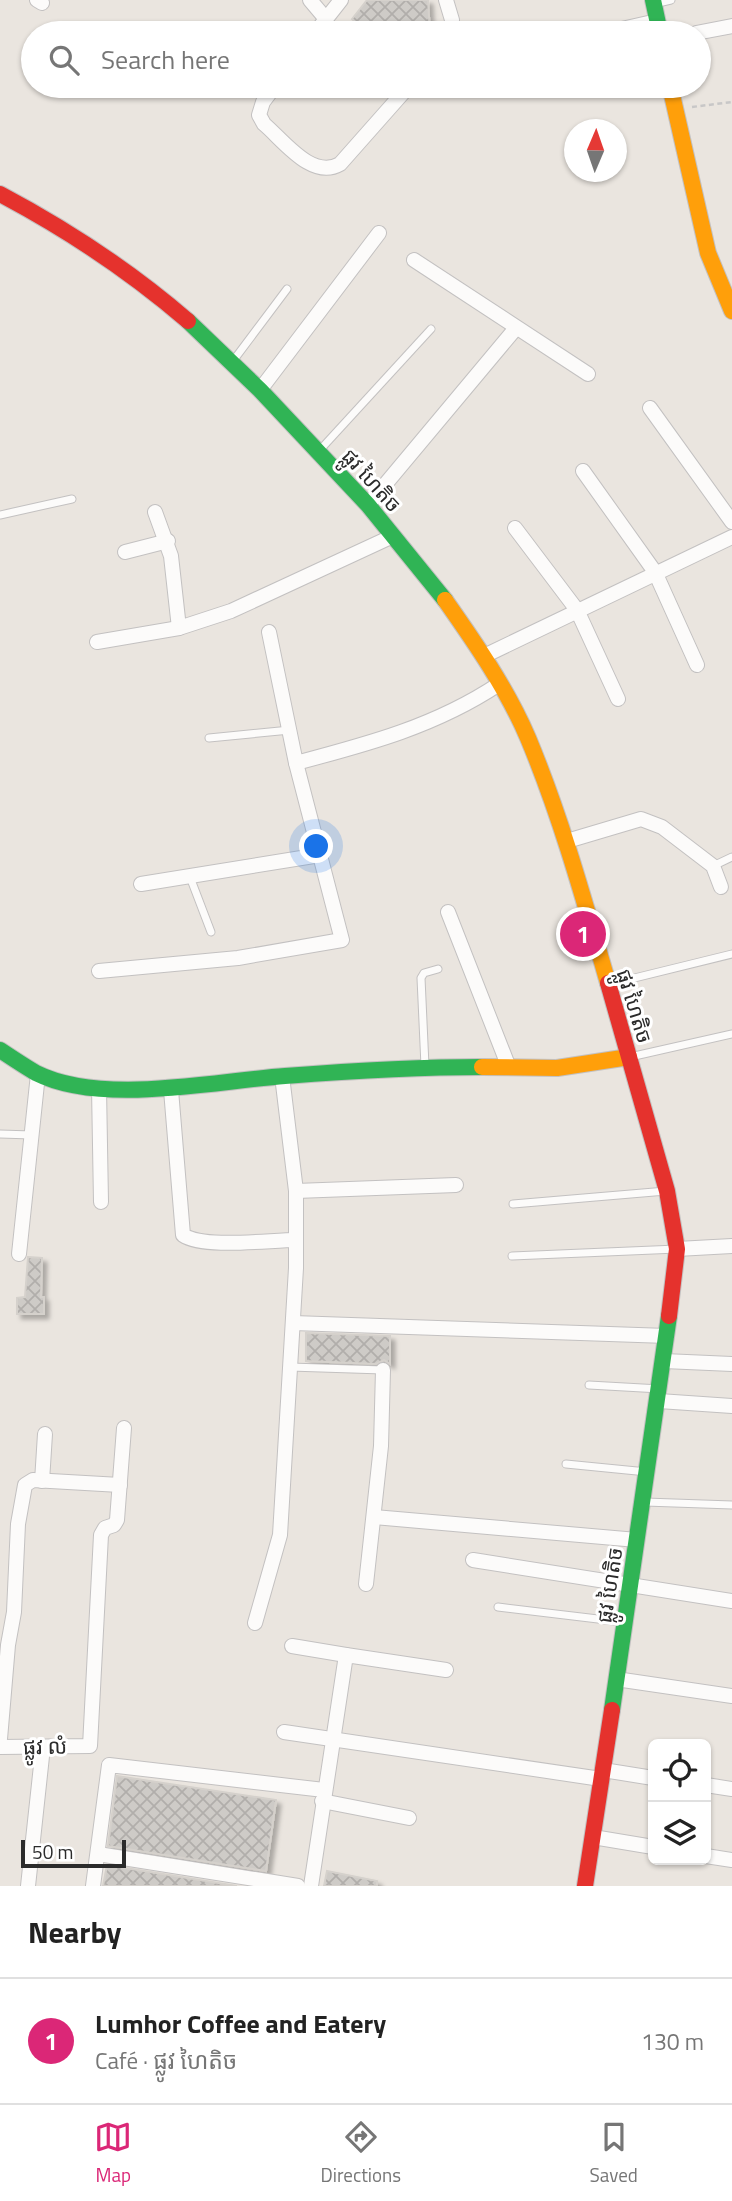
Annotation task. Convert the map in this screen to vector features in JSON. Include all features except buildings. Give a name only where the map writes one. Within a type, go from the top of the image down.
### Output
[{"type":"street","points":[[310,0],[326,19],[341,0]]},
{"type":"street","points":[[446,0],[452,21]]},
{"type":"street","points":[[653,2],[657,21]]},
{"type":"street","points":[[711,30],[732,26]]},
{"type":"street","points":[[266,98],[259,114],[264,124],[315,169],[328,171],[340,164],[398,98]]},
{"type":"street","points":[[673,98],[708,253],[732,311]]},
{"type":"street","name":"ផ្លូវ ហៃតិច","points":[[0,194],[51,220],[145,284],[261,390],[368,505],[443,597],[484,656],[527,736],[567,841],[667,1191],[677,1249],[644,1502],[629,1585],[585,1886]]},
{"type":"street","points":[[261,390],[379,233]]},
{"type":"street","points":[[414,260],[588,374]]},
{"type":"street","points":[[368,505],[516,328]]},
{"type":"street","points":[[650,408],[732,522]]},
{"type":"street","points":[[583,471],[655,572],[697,665]]},
{"type":"street","points":[[155,512],[168,541],[179,628]]},
{"type":"street","points":[[515,528],[578,610],[618,699]]},
{"type":"street","points":[[97,642],[179,628],[267,597],[393,536]]},
{"type":"street","points":[[484,656],[732,537]]},
{"type":"street","points":[[125,552],[168,541]]},
{"type":"street","points":[[99,971],[238,958],[342,940],[296,763],[269,632]]},
{"type":"street","points":[[296,763],[394,736],[437,720],[499,684]]},
{"type":"street","points":[[567,841],[641,819],[662,827],[713,866],[721,887]]},
{"type":"street","points":[[141,884],[320,855]]},
{"type":"street","points":[[448,912],[508,1065]]},
{"type":"street","points":[[0,1050],[38,1074],[99,1088],[171,1090],[282,1076],[425,1067],[508,1065],[557,1068],[629,1057]]},
{"type":"street","points":[[19,1254],[38,1074]]},
{"type":"street","points":[[255,1623],[280,1535],[290,1367],[296,1191],[282,1076]]},
{"type":"street","points":[[99,1088],[101,1202]]},
{"type":"street","points":[[171,1090],[183,1235],[190,1240],[211,1241],[296,1240]]},
{"type":"street","points":[[296,1191],[456,1185]]},
{"type":"street","points":[[677,1249],[732,1246]]},
{"type":"street","points":[[292,1324],[667,1336]]},
{"type":"street","points":[[664,1361],[732,1364]]},
{"type":"street","points":[[366,1584],[381,1446],[383,1370]]},
{"type":"street","points":[[659,1395],[732,1406]]},
{"type":"street","points":[[0,1739],[14,1612],[18,1524],[25,1485],[28,1481],[42,1481],[120,1485],[124,1428]]},
{"type":"street","points":[[42,1481],[45,1434]]},
{"type":"street","name":"ផ្លូវ លំ","points":[[0,1747],[90,1746],[101,1535],[104,1528],[114,1525],[117,1520],[120,1485]]},
{"type":"street","points":[[374,1517],[637,1540]]},
{"type":"street","points":[[473,1560],[732,1601]]},
{"type":"street","points":[[292,1646],[446,1670]]},
{"type":"street","points":[[311,1886],[346,1655]]},
{"type":"street","points":[[616,1679],[732,1696]]},
{"type":"street","points":[[284,1732],[602,1775],[648,1778]]},
{"type":"street","points":[[28,1886],[43,1746]]},
{"type":"street","points":[[93,1886],[109,1765],[323,1796],[409,1818]]},
{"type":"street","points":[[711,1786],[732,1789]]},
{"type":"street","points":[[593,1837],[648,1846]]},
{"type":"street","points":[[98,1854],[298,1886]]},
{"type":"street","points":[[711,1857],[732,1860]]},
{"type":"lane","points":[[653,2],[671,0]]},
{"type":"lane","points":[[232,363],[287,289]]},
{"type":"lane","points":[[318,452],[431,329]]},
{"type":"lane","points":[[0,515],[72,499]]},
{"type":"lane","points":[[209,738],[291,730]]},
{"type":"lane","points":[[713,866],[732,857]]},
{"type":"lane","points":[[190,876],[211,932]]},
{"type":"lane","points":[[606,985],[732,954]]},
{"type":"lane","points":[[425,1067],[421,978],[424,973],[438,969]]},
{"type":"lane","points":[[629,1057],[732,1034]]},
{"type":"lane","points":[[0,1134],[32,1135]]},
{"type":"lane","points":[[513,1204],[667,1191]]},
{"type":"lane","points":[[512,1256],[677,1249]]},
{"type":"lane","points":[[290,1367],[383,1370]]},
{"type":"lane","points":[[589,1385],[659,1395]]},
{"type":"lane","points":[[566,1464],[648,1472]]},
{"type":"lane","points":[[644,1502],[732,1505]]},
{"type":"lane","points":[[498,1607],[624,1622]]},
{"type":"path","points":[[675,109],[732,102]]},
{"type":"traffic: fast","points":[[653,0],[657,21]]},
{"type":"traffic: fast","points":[[188,321],[260,390],[368,505],[445,600]]},
{"type":"traffic: fast","points":[[0,1050],[36,1073],[63,1083],[125,1090],[334,1072],[482,1067]]},
{"type":"traffic: fast","points":[[612,1710],[669,1316]]},
{"type":"traffic: slow","points":[[673,98],[708,253],[732,311]]},
{"type":"traffic: slow","points":[[445,600],[501,684],[528,738],[561,828],[608,983]]},
{"type":"traffic: slow","points":[[482,1067],[557,1068],[629,1057]]},
{"type":"traffic: jam","points":[[0,194],[98,252],[188,321]]},
{"type":"traffic: jam","points":[[608,983],[667,1191],[677,1249],[669,1316]]},
{"type":"traffic: jam","points":[[585,1886],[612,1710]]},
{"type":"place","name":"Lumhor Coffee and Eatery","points":[[583,934]]}]
